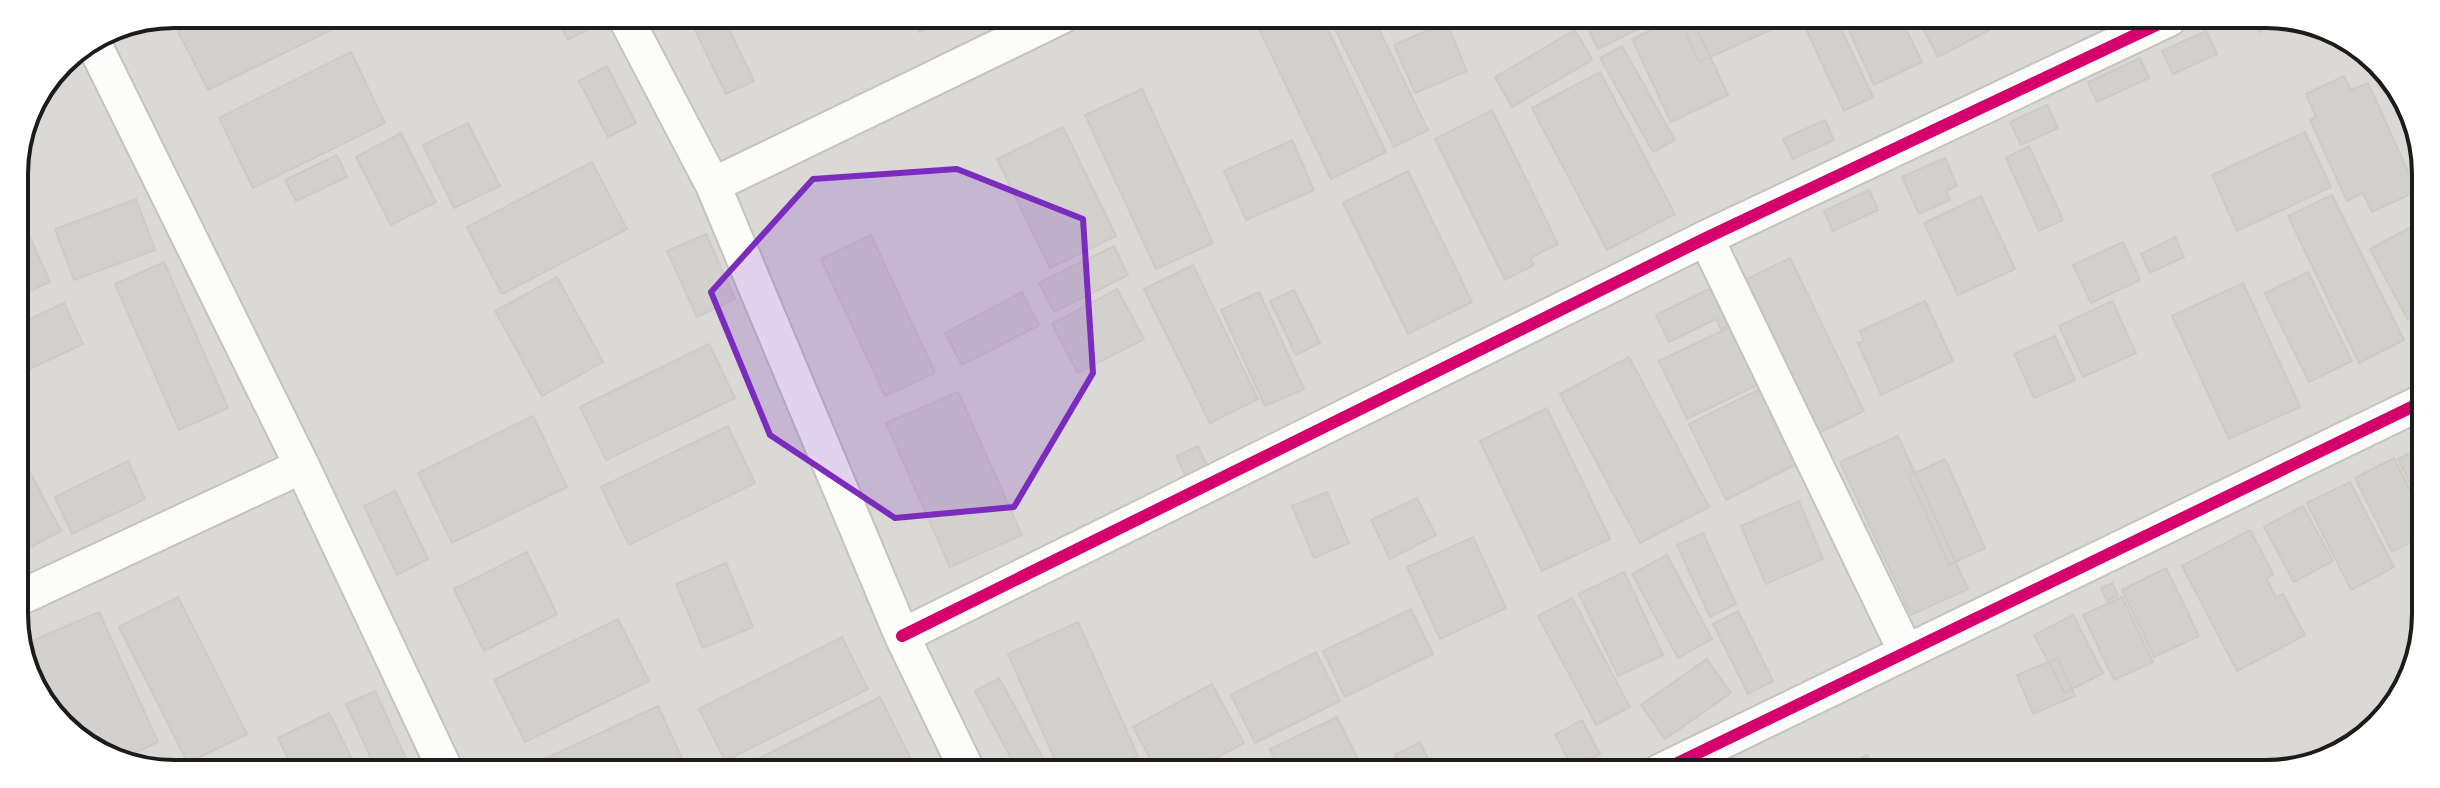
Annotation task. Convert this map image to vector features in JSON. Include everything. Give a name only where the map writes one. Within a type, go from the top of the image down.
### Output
[{"type":"street","points":[[631,28],[713,185],[902,636],[962,760]]},
{"type":"street","points":[[713,185],[1037,28]]},
{"type":"street","points":[[902,636],[1706,238],[2150,28]]},
{"type":"street","points":[[97,50],[302,466],[441,760]]},
{"type":"street","points":[[1706,238],[1905,650]]},
{"type":"street","points":[[1683,760],[2412,407]]},
{"type":"street","points":[[28,594],[302,466]]},
{"type":"highlighted area","points":[[957,169],[1083,219],[1093,373],[1014,507],[895,518],[770,435],[711,292],[813,179]]},
{"type":"shaded area","points":[[2266,28],[2303,33],[2339,48],[2369,71],[2397,110],[2409,146],[2412,165],[2412,614],[2407,651],[2392,687],[2362,724],[2322,749],[2275,760],[174,760],[137,755],[118,749],[93,735],[64,710],[43,678],[29,633],[28,165],[39,118],[58,85],[71,71],[110,43],[155,29]]},
{"type":"building","points":[[184,28],[335,28],[208,90],[178,31]]},
{"type":"building","points":[[562,28],[591,28],[568,40]]},
{"type":"building","points":[[694,28],[728,28],[754,81],[726,94]]},
{"type":"building","points":[[1258,28],[1327,28],[1386,152],[1331,179]]},
{"type":"building","points":[[1334,28],[1378,28],[1428,130],[1394,147]]},
{"type":"building","points":[[1432,28],[1449,28],[1467,71],[1415,93],[1394,45]]},
{"type":"building","points":[[1588,28],[1640,28],[1598,49]]},
{"type":"building","points":[[1656,28],[1697,28],[1728,95],[1671,122],[1632,39]]},
{"type":"building","points":[[1684,28],[1775,28],[1699,62]]},
{"type":"building","points":[[1806,28],[1841,28],[1873,97],[1844,111]]},
{"type":"building","points":[[1848,28],[1905,28],[1922,62],[1874,85]]},
{"type":"building","points":[[1923,28],[1994,28],[1938,57]]},
{"type":"building","points":[[1575,30],[1592,60],[1512,107],[1495,77]]},
{"type":"building","points":[[2206,31],[2217,54],[2173,74],[2162,51]]},
{"type":"building","points":[[1622,46],[1675,140],[1653,152],[1600,58]]},
{"type":"building","points":[[351,52],[385,123],[253,188],[219,118]]},
{"type":"building","points":[[2140,58],[2149,78],[2097,102],[2088,82]]},
{"type":"building","points":[[607,66],[636,123],[608,137],[579,81]]},
{"type":"building","points":[[1600,72],[1675,214],[1607,250],[1532,108]]},
{"type":"building","points":[[2344,76],[2351,90],[2368,83],[2412,180],[2412,193],[2372,212],[2363,193],[2347,201],[2310,120],[2316,117],[2306,94]]},
{"type":"building","points":[[1142,89],[1213,243],[1156,269],[1085,115]]},
{"type":"building","points":[[2047,105],[2058,128],[2021,145],[2010,122]]},
{"type":"building","points":[[1492,110],[1558,244],[1530,258],[1534,265],[1505,280],[1435,139]]},
{"type":"building","points":[[1825,120],[1834,140],[1793,159],[1783,139]]},
{"type":"building","points":[[468,123],[500,186],[454,208],[423,145]]},
{"type":"building","points":[[1063,127],[1116,236],[1050,268],[997,159]]},
{"type":"building","points":[[2305,132],[2331,187],[2237,231],[2212,175]]},
{"type":"building","points":[[401,133],[436,202],[391,225],[356,157]]},
{"type":"building","points":[[1292,140],[1314,190],[1246,220],[1224,171]]},
{"type":"building","points":[[2029,146],[2063,220],[2039,231],[2006,158]]},
{"type":"building","points":[[337,155],[347,177],[296,201],[285,180]]},
{"type":"building","points":[[1945,158],[1957,186],[1946,191],[1950,200],[1919,214],[1902,177]]},
{"type":"building","points":[[592,162],[627,229],[502,294],[467,227]]},
{"type":"building","points":[[1408,171],[1472,302],[1408,334],[1343,203]]},
{"type":"building","points":[[1869,190],[1878,210],[1833,231],[1824,211]]},
{"type":"building","points":[[2332,195],[2404,340],[2359,363],[2288,216]]},
{"type":"building","points":[[1981,196],[2015,269],[1958,295],[1924,223]]},
{"type":"building","points":[[136,199],[155,250],[74,280],[55,229]]},
{"type":"building","points":[[2412,227],[2412,318],[2408,320],[2370,249]]},
{"type":"building","points":[[28,232],[50,282],[28,292]]},
{"type":"building","points":[[706,234],[735,299],[697,317],[667,251]]},
{"type":"building","points":[[871,235],[935,373],[885,396],[821,259]]},
{"type":"building","points":[[2175,237],[2184,257],[2150,273],[2141,254]]},
{"type":"building","points":[[2123,242],[2140,280],[2091,303],[2073,265]]},
{"type":"building","points":[[1114,246],[1128,275],[1054,312],[1039,283]]},
{"type":"building","points":[[1790,258],[1864,411],[1811,437],[1737,284]]},
{"type":"building","points":[[164,262],[228,408],[179,430],[115,284]]},
{"type":"building","points":[[1193,265],[1258,399],[1210,423],[1144,289]]},
{"type":"building","points":[[2308,272],[2352,361],[2309,382],[2265,293]]},
{"type":"building","points":[[557,277],[603,362],[542,396],[495,311]]},
{"type":"building","points":[[2243,283],[2300,407],[2229,439],[2172,316]]},
{"type":"building","points":[[1719,284],[1737,321],[1721,329],[1716,319],[1669,342],[1656,315]]},
{"type":"building","points":[[1117,289],[1144,339],[1078,373],[1052,324]]},
{"type":"building","points":[[1294,290],[1320,343],[1296,355],[1270,301]]},
{"type":"building","points":[[1022,292],[1039,325],[962,365],[945,333]]},
{"type":"building","points":[[1259,292],[1304,389],[1265,406],[1221,310]]},
{"type":"building","points":[[1925,301],[1953,361],[1881,395],[1858,343],[1864,341],[1860,331]]},
{"type":"building","points":[[2112,301],[2136,353],[2083,377],[2059,326]]},
{"type":"building","points":[[64,303],[83,344],[28,370],[28,320]]},
{"type":"building","points":[[1730,327],[1757,385],[1687,419],[1659,361]]},
{"type":"building","points":[[2055,336],[2075,380],[2034,398],[2014,354]]},
{"type":"building","points":[[709,344],[735,398],[606,460],[580,407]]},
{"type":"building","points":[[1629,357],[1709,507],[1640,543],[1560,394]]},
{"type":"building","points":[[1760,389],[1797,464],[1726,500],[1689,424]]},
{"type":"building","points":[[958,392],[1022,535],[950,567],[886,423]]},
{"type":"building","points":[[1547,408],[1610,539],[1542,571],[1480,441]]},
{"type":"building","points":[[533,416],[567,487],[452,543],[418,473]]},
{"type":"building","points":[[728,426],[755,483],[629,545],[601,487]]},
{"type":"building","points":[[1898,436],[1968,589],[1911,615],[1840,462]]},
{"type":"building","points":[[1198,446],[1210,471],[1188,481],[1176,456]]},
{"type":"building","points":[[2412,452],[2412,487],[2398,459]]},
{"type":"building","points":[[2394,458],[2412,495],[2412,542],[2392,552],[2355,478]]},
{"type":"building","points":[[1945,459],[1985,548],[1949,565],[1909,476]]},
{"type":"building","points":[[128,461],[145,499],[72,534],[55,497]]},
{"type":"building","points":[[28,468],[61,531],[28,546]]},
{"type":"building","points":[[2350,482],[2394,567],[2351,590],[2307,503]]},
{"type":"building","points":[[395,491],[428,559],[397,575],[364,506]]},
{"type":"building","points":[[1327,492],[1349,543],[1314,558],[1292,506]]},
{"type":"building","points":[[1417,498],[1436,535],[1390,559],[1371,520]]},
{"type":"building","points":[[1799,501],[1823,559],[1766,584],[1741,526]]},
{"type":"building","points":[[2303,506],[2333,561],[2294,582],[2264,527]]},
{"type":"building","points":[[2250,530],[2273,574],[2266,578],[2276,597],[2283,594],[2305,635],[2237,671],[2182,566]]},
{"type":"building","points":[[1703,533],[1736,604],[1710,617],[1677,545]]},
{"type":"building","points":[[1473,537],[1506,608],[1440,639],[1407,567]]},
{"type":"building","points":[[527,552],[557,614],[484,651],[454,589]]},
{"type":"building","points":[[1667,555],[1712,639],[1678,658],[1632,574]]},
{"type":"building","points":[[726,563],[753,627],[703,648],[676,584]]},
{"type":"building","points":[[2166,568],[2199,636],[2154,657],[2122,590]]},
{"type":"building","points":[[1624,572],[1663,655],[1618,676],[1579,594]]},
{"type":"building","points":[[2112,583],[2118,595],[2107,601],[2101,588]]},
{"type":"building","points":[[178,597],[247,734],[194,760],[186,760],[119,627]]},
{"type":"building","points":[[2122,597],[2153,662],[2114,680],[2083,615]]},
{"type":"building","points":[[1572,598],[1630,707],[1596,725],[1538,616]]},
{"type":"building","points":[[1411,609],[1433,654],[1345,697],[1323,651]]},
{"type":"building","points":[[1738,611],[1773,681],[1748,694],[1713,624]]},
{"type":"building","points":[[99,612],[158,742],[133,754],[110,745],[78,724],[64,710],[43,678],[31,641]]},
{"type":"building","points":[[2073,615],[2103,673],[2065,693],[2034,635]]},
{"type":"building","points":[[618,619],[649,681],[525,742],[494,680]]},
{"type":"building","points":[[1078,622],[1138,756],[1129,760],[1055,760],[1008,654]]},
{"type":"building","points":[[842,637],[868,689],[727,760],[699,709]]},
{"type":"building","points":[[1316,652],[1340,701],[1255,743],[1231,695]]},
{"type":"building","points":[[2058,658],[2075,696],[2033,714],[2017,675]]},
{"type":"building","points":[[1707,659],[1731,693],[1665,739],[1641,705]]},
{"type":"building","points":[[999,678],[1044,760],[1012,760],[975,691]]},
{"type":"building","points":[[1212,684],[1244,743],[1212,760],[1151,760],[1133,727]]},
{"type":"building","points":[[375,691],[407,760],[372,760],[346,704]]},
{"type":"building","points":[[880,697],[911,759],[909,760],[756,760]]},
{"type":"building","points":[[658,706],[683,760],[542,760]]},
{"type":"building","points":[[329,713],[352,760],[289,760],[278,738]]},
{"type":"building","points":[[1337,717],[1358,760],[1276,760],[1270,749]]},
{"type":"building","points":[[1582,720],[1600,754],[1588,760],[1569,760],[1555,735]]},
{"type":"building","points":[[1420,742],[1428,760],[1398,760],[1395,755]]},
{"type":"cycle path","points":[[902,636],[1706,238],[2150,28]]},
{"type":"cycle path","points":[[1684,760],[2412,407]]}]
